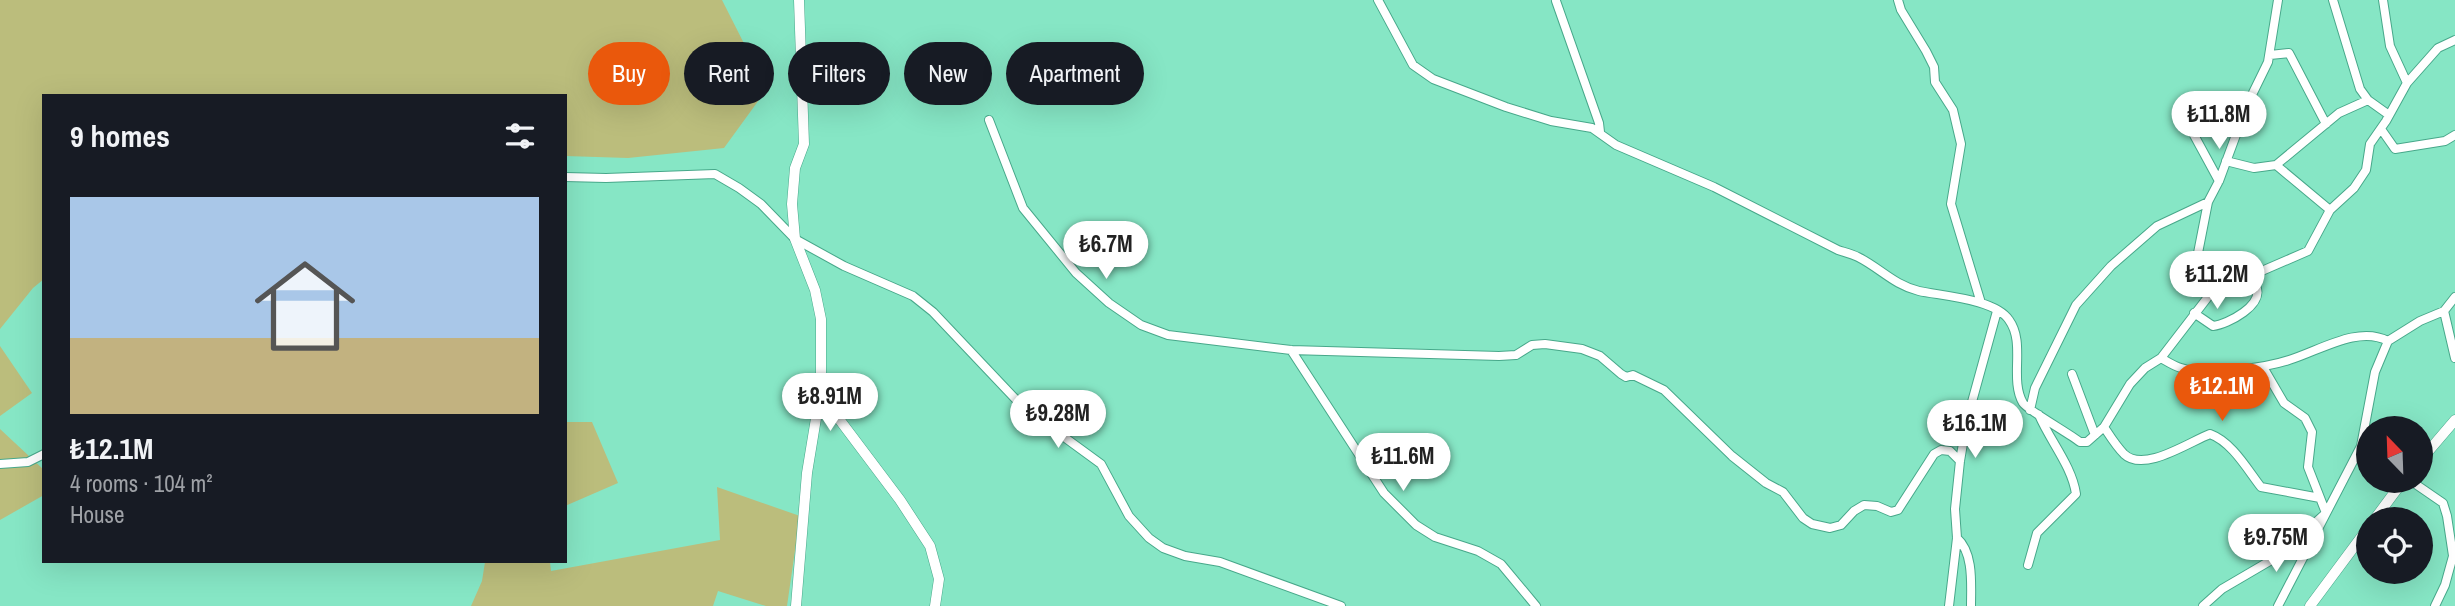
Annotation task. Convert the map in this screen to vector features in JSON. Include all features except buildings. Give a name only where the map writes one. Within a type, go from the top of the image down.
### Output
[{"type":"street","points":[[796,606],[807,473],[821,386],[821,319],[815,290],[794,239],[792,188],[795,168],[804,144],[799,0]]},
{"type":"street","points":[[1378,0],[1413,65],[1433,79],[1551,121],[1592,128],[1616,145],[1714,187],[1838,250],[1858,257],[1905,287],[1981,303],[2006,315],[2015,334],[2018,389],[2023,405],[2080,442],[2087,442],[2104,427],[2130,384],[2144,368],[2161,358],[2211,293],[2281,265],[2308,251],[2330,210],[2354,188],[2367,170],[2370,144],[2407,83],[2438,48],[2455,40]]},
{"type":"street","points":[[1898,0],[1934,67],[1935,82],[1953,110],[1956,120],[1961,144],[1951,204],[1981,303]]},
{"type":"street","points":[[2211,293],[2201,272],[2198,253],[2208,202],[2270,55],[2278,0]]},
{"type":"street","points":[[2333,0],[2360,89],[2368,100],[2389,115]]},
{"type":"street","points":[[2383,0],[2390,47],[2407,83]]},
{"type":"street","points":[[1556,1],[1599,122],[1600,132]]},
{"type":"street","points":[[2270,55],[2289,53],[2326,124]]},
{"type":"street","points":[[2226,161],[2254,168],[2276,165],[2339,113],[2368,100]]},
{"type":"street","points":[[989,120],[1023,208],[1076,273],[1110,303],[1141,325],[1168,335],[1291,350],[1499,356],[1516,355],[1532,345],[1583,349],[1600,356],[1626,377],[1633,375],[1664,390],[1732,456],[1766,483],[1783,492],[1803,518],[1812,524],[1829,528],[1841,525],[1864,505],[1877,506],[1891,512],[1899,510],[1934,454],[1941,450],[1950,451],[1960,461]]},
{"type":"street","points":[[2381,129],[2395,149],[2445,141],[2455,135]]},
{"type":"street","points":[[2194,135],[2219,181]]},
{"type":"street","points":[[2276,165],[2330,210]]},
{"type":"street","points":[[567,177],[715,174],[761,204],[794,239],[844,266],[913,296],[933,312],[1023,407],[1101,464],[1129,516],[1149,538],[1163,548],[1185,556],[1220,562],[1342,606]]},
{"type":"street","points":[[2030,410],[2035,388],[2076,305],[2111,266],[2157,226],[2208,202]]},
{"type":"street","points":[[2194,313],[2213,326],[2228,323],[2240,315],[2253,304],[2257,296],[2256,286],[2248,277]]},
{"type":"street","points":[[2278,606],[2361,446],[2364,418],[2375,372],[2388,341],[2444,310],[2455,297]]},
{"type":"street","points":[[2444,310],[2455,358]]},
{"type":"street","points":[[1949,606],[1960,461],[1967,420],[1997,311]]},
{"type":"street","points":[[2161,358],[2181,368],[2196,371],[2263,367],[2288,361],[2347,339],[2370,335],[2388,341]]},
{"type":"street","points":[[1291,350],[1384,493],[1400,511],[1435,537],[1478,551],[1501,564],[1536,606]]},
{"type":"street","points":[[2263,367],[2284,403],[2305,418],[2312,432],[2308,467],[2326,513]]},
{"type":"street","points":[[2072,374],[2095,435]]},
{"type":"street","points":[[821,386],[833,411],[900,500],[930,546],[939,579],[935,606]]},
{"type":"street","points":[[2028,565],[2038,533],[2076,494],[2068,471],[2039,415]]},
{"type":"street","points":[[2433,446],[2455,420]]},
{"type":"street","points":[[2104,427],[2125,455],[2144,461],[2210,434],[2219,437],[2230,448],[2261,487],[2320,498]]},
{"type":"street","points":[[0,464],[28,462],[42,455]]},
{"type":"street","points":[[2430,494],[2443,503],[2453,556],[2445,585],[2435,606]]},
{"type":"street","points":[[2203,606],[2222,589],[2280,555],[2326,513]]},
{"type":"street","points":[[1956,538],[1963,543],[1968,558],[1972,606]]},
{"type":"street","points":[[2310,606],[2356,544]]},
{"type":"green space","points":[[0,0],[722,0],[743,42],[684,42],[684,105],[755,105],[724,148],[628,158],[567,156],[567,94],[42,94],[42,281],[0,329]]},
{"type":"green space","points":[[0,346],[32,393],[0,416]]},
{"type":"green space","points":[[567,422],[592,422],[618,483],[567,505]]},
{"type":"green space","points":[[0,429],[42,468],[42,496],[0,520]]},
{"type":"green space","points":[[717,487],[800,516],[787,606],[766,606],[718,591],[713,606],[471,606],[482,581],[485,563],[550,563],[551,571],[720,540]]}]
